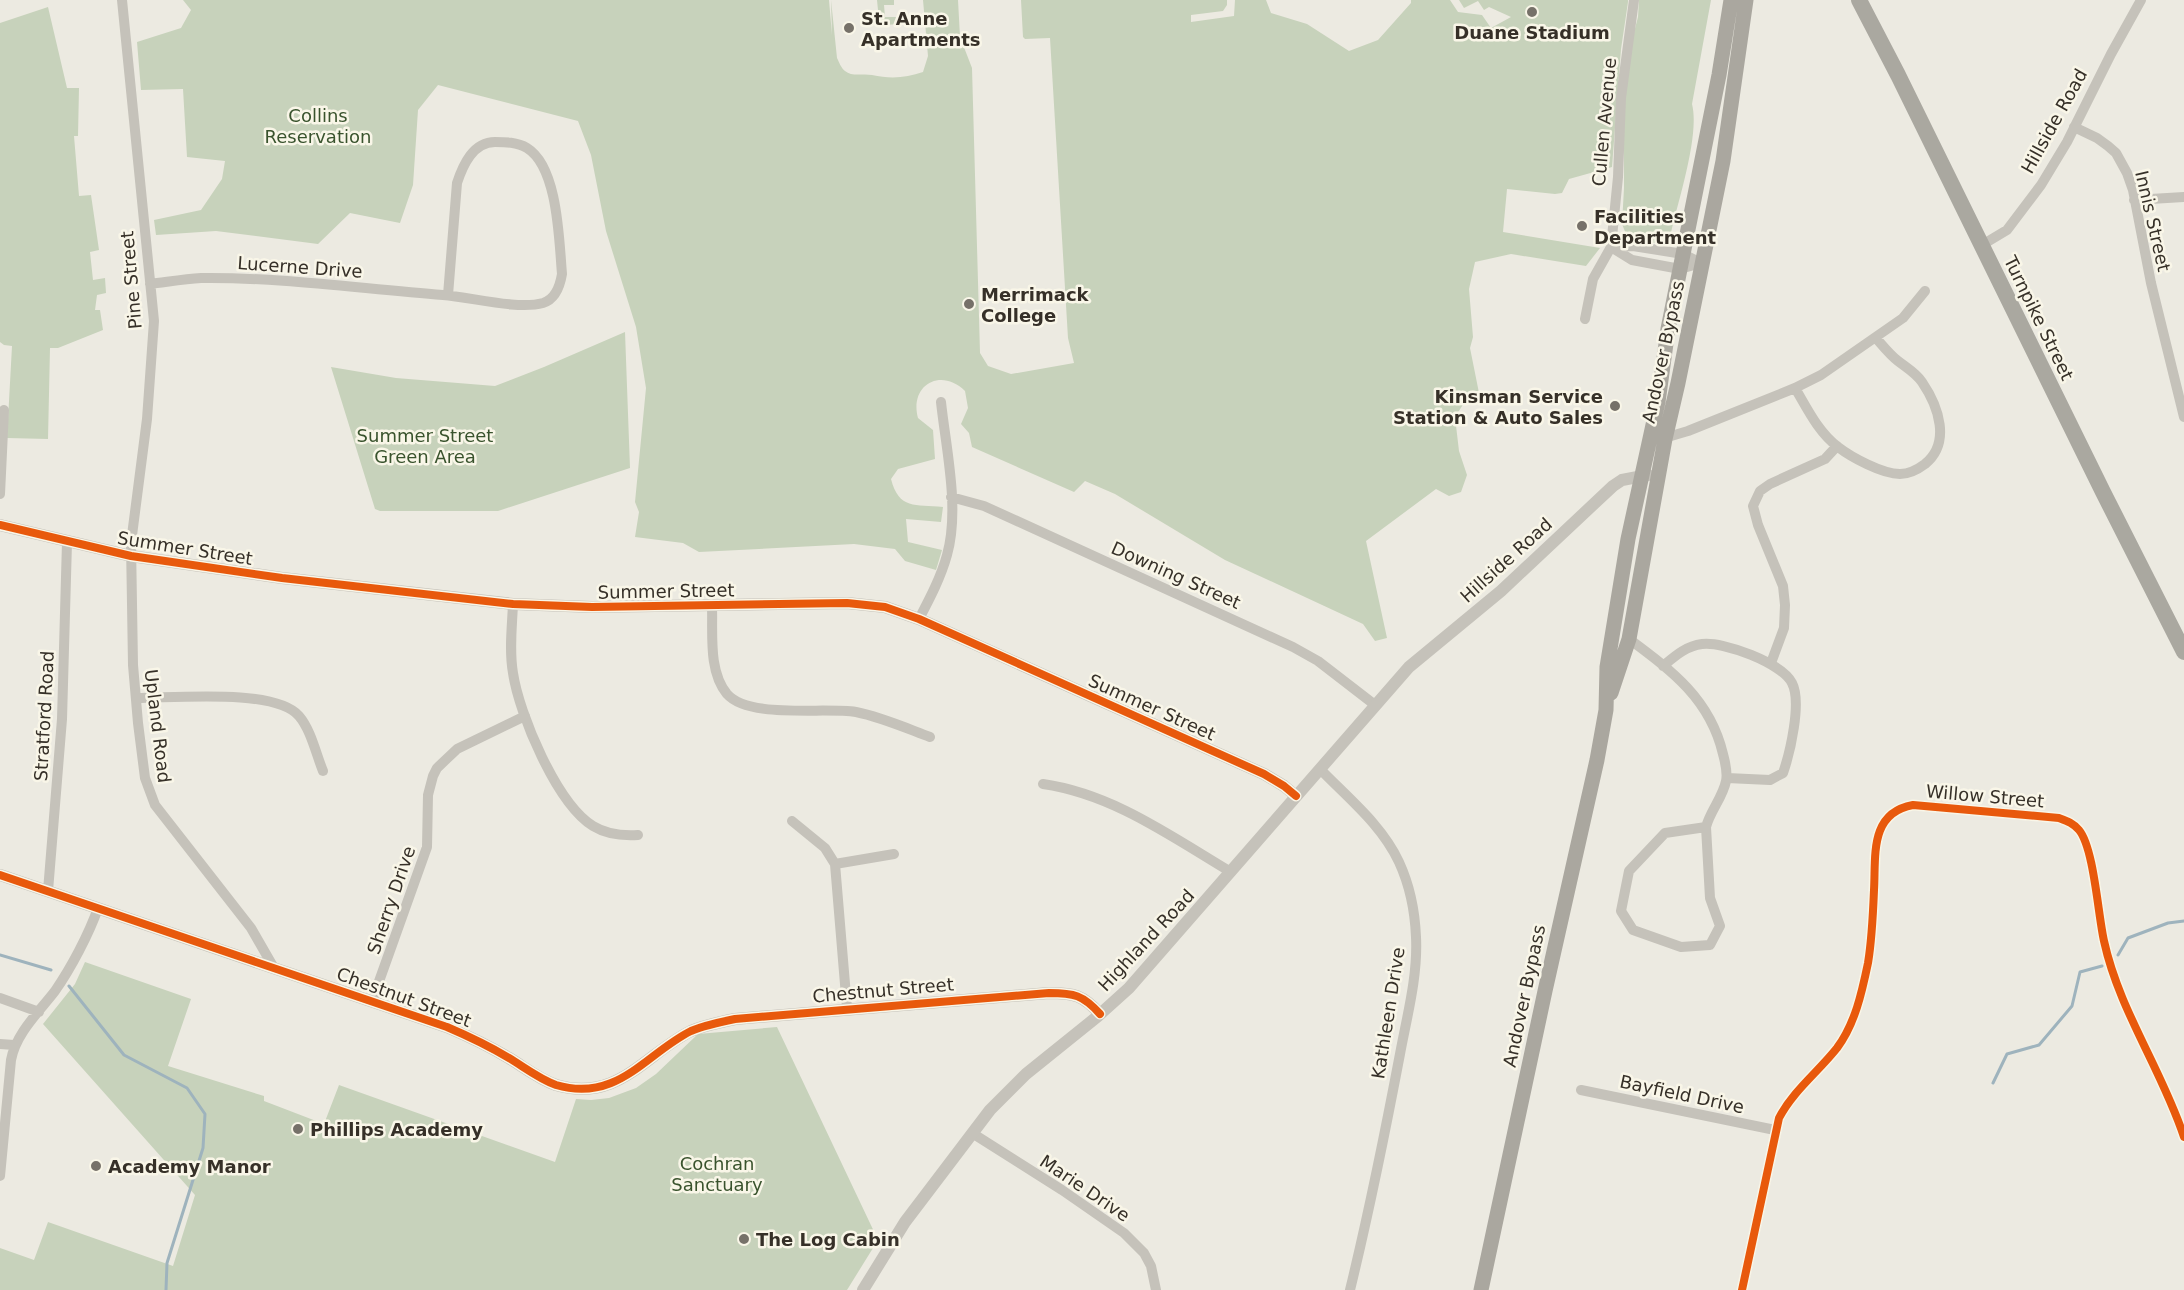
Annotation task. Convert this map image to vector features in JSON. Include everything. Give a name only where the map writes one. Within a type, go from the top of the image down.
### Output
[{"type":"highway","name":"Turnpike Street","points":[[1859,0],[2184,652]]},
{"type":"main road","name":"Andover Bypass","points":[[1481,1290],[1606,710],[1629,639],[1658,476],[1658,402],[1668,329],[1719,75],[1731,0]]},
{"type":"main road","name":"Andover Bypass","points":[[1606,710],[1607,667],[1641,475],[1678,383],[1726,140],[1746,0]]},
{"type":"street","name":"Pine Street","points":[[122,0],[154,321],[147,419],[132,528],[131,556]]},
{"type":"street","name":"Cullen Avenue","points":[[1611,247],[1620,146],[1621,98],[1634,0]]},
{"type":"street","name":"Hillside Road","points":[[1982,245],[2007,230],[2052,167],[2141,0]]},
{"type":"street","name":"Innis Street","points":[[2074,127],[2097,138],[2116,153],[2127,173],[2184,417]]},
{"type":"street","name":"Lucerne Drive","points":[[150,284],[198,278],[287,281],[534,305],[547,302],[560,286],[562,274],[549,178],[536,156],[526,147],[514,143],[487,142],[476,148],[462,168],[457,183],[448,295]]},
{"type":"street","points":[[2134,200],[2184,197]]},
{"type":"street","points":[[1585,319],[1593,279],[1611,247],[1633,246],[1682,262],[1701,263]]},
{"type":"street","points":[[1657,439],[1795,388],[1821,375],[1904,318],[1925,291]]},
{"type":"street","points":[[1795,388],[1819,428],[1837,446],[1888,473],[1913,472],[1923,466],[1937,450],[1941,440],[1941,429],[1930,396],[1922,382],[1911,370],[1899,362],[1876,338]]},
{"type":"street","points":[[920,619],[948,553],[951,528],[951,497],[941,402]]},
{"type":"street","points":[[0,494],[4,410]]},
{"type":"street","points":[[1771,663],[1784,628],[1783,586],[1758,525],[1753,506],[1760,491],[1770,484],[1825,459],[1837,446]]},
{"type":"street","name":"Hillside Road","points":[[1386,692],[1409,666],[1501,591],[1613,486],[1622,480],[1641,475],[1658,476]]},
{"type":"street","name":"Downing Street","points":[[951,497],[984,506],[1293,647],[1318,661],[1376,705]]},
{"type":"street","name":"Summer Street","points":[[0,525],[131,556],[282,578],[513,604],[592,607],[862,603],[920,619],[1264,774],[1296,796]]},
{"type":"street","name":"Stratford Road","points":[[48,891],[61,729],[67,542]]},
{"type":"street","name":"Upland Road","points":[[131,556],[133,657],[141,749],[151,798],[252,928],[274,968]]},
{"type":"street","points":[[513,604],[511,654],[513,673],[525,716],[549,768],[573,808],[594,826],[613,834],[638,835]]},
{"type":"street","points":[[712,605],[715,669],[721,684],[734,700],[748,706],[770,709],[840,710],[859,713],[930,737]]},
{"type":"street","points":[[1629,639],[1683,682],[1703,706],[1721,747],[1727,778],[1706,827],[1710,898],[1720,926],[1710,945],[1681,947],[1633,930],[1621,911],[1629,871],[1665,833],[1706,827]]},
{"type":"street","points":[[1663,666],[1679,652],[1691,646],[1710,643],[1771,663],[1785,673],[1792,683],[1796,696],[1787,761],[1783,773],[1770,780],[1727,778]]},
{"type":"street","name":"Highland Road","points":[[863,1290],[905,1222],[972,1133],[1012,1086],[1100,1014],[1135,981],[1386,692]]},
{"type":"street","points":[[137,698],[245,697],[272,700],[287,706],[300,717],[323,771]]},
{"type":"street","name":"Sherry Drive","points":[[372,1001],[427,847],[428,795],[437,768],[457,749],[525,716]]},
{"type":"street","name":"Kathleen Drive","points":[[1320,769],[1364,813],[1393,850],[1406,878],[1411,897],[1416,939],[1415,968],[1396,1078],[1350,1290]]},
{"type":"street","points":[[1043,784],[1068,788],[1114,805],[1232,872]]},
{"type":"street","name":"Willow Street","points":[[1742,1290],[1779,1118],[1837,1048],[1851,1023],[1861,994],[1872,936],[1876,843],[1884,823],[1891,814],[1903,807],[1913,805],[2060,818],[2072,823],[2080,831],[2090,851],[2097,904],[2109,965],[2116,986],[2170,1100],[2184,1137]]},
{"type":"street","points":[[792,821],[825,848],[835,864],[847,1008]]},
{"type":"street","points":[[835,864],[894,854]]},
{"type":"street","name":"Chestnut Street","points":[[0,875],[372,1001],[472,1038],[560,1086],[598,1087],[627,1077],[690,1032],[711,1024],[735,1019],[1049,993],[1073,994],[1083,998],[1100,1014]]},
{"type":"street","points":[[0,1176],[2,1133],[14,1046],[57,988],[91,927],[98,908]]},
{"type":"street","points":[[0,998],[39,1012]]},
{"type":"street","points":[[0,1044],[14,1046]]},
{"type":"street","name":"Bayfield Drive","points":[[1581,1090],[1775,1130]]},
{"type":"street","name":"Marie Drive","points":[[972,1133],[1053,1184],[1124,1233],[1144,1253],[1151,1266],[1156,1290]]},
{"type":"green space","name":"Merrimack College","points":[[183,0],[829,0],[832,35],[831,0],[837,58],[842,68],[851,74],[904,77],[923,72],[928,56],[923,0],[958,0],[960,37],[972,68],[980,353],[988,366],[1011,374],[1074,363],[1068,338],[1050,38],[1025,39],[1023,37],[1021,0],[1227,0],[1223,11],[1191,15],[1191,22],[1234,16],[1235,0],[1266,0],[1271,13],[1307,24],[1349,51],[1378,40],[1411,3],[1411,0],[1450,0],[1458,12],[1482,15],[1491,28],[1511,17],[1489,7],[1484,10],[1478,1],[1464,8],[1459,0],[1628,0],[1628,2],[1621,49],[1612,167],[1569,179],[1562,193],[1507,189],[1503,232],[1600,248],[1586,266],[1511,254],[1475,262],[1469,289],[1473,337],[1470,348],[1479,393],[1464,403],[1455,417],[1459,451],[1467,475],[1461,492],[1449,496],[1436,489],[1366,541],[1387,638],[1375,641],[1363,624],[1225,560],[1115,494],[1085,481],[1074,492],[972,447],[969,433],[961,424],[968,408],[965,391],[946,380],[929,383],[918,396],[916,406],[918,418],[933,430],[935,459],[898,469],[891,479],[894,489],[904,501],[916,505],[943,507],[941,522],[906,519],[908,542],[942,550],[936,570],[905,561],[895,549],[854,544],[699,552],[683,543],[635,537],[639,512],[635,502],[646,388],[636,327],[606,231],[591,155],[578,121],[438,85],[418,110],[413,185],[400,223],[350,213],[318,244],[216,231],[156,235],[154,220],[201,210],[222,179],[225,161],[187,157],[183,89],[141,90],[137,42],[181,28],[191,10]]},
{"type":"green space","points":[[877,0],[894,0],[894,5],[884,5],[885,17],[899,17],[900,24],[885,25],[879,20]]},
{"type":"green space","points":[[1639,0],[1711,0],[1692,104],[1693,133],[1687,168],[1671,233],[1665,241],[1655,243],[1633,239],[1626,234],[1622,224],[1624,105]]},
{"type":"green space","points":[[48,7],[67,88],[79,88],[78,136],[74,136],[79,196],[91,195],[99,250],[90,252],[93,280],[105,278],[106,293],[97,295],[95,310],[100,310],[103,330],[58,348],[50,348],[48,439],[7,438],[12,346],[0,342],[0,23]]},
{"type":"green space","name":"Summer Street Green Area","points":[[625,332],[630,468],[498,511],[380,511],[375,509],[331,367],[396,378],[495,386]]},
{"type":"green space","name":"Cochran Sanctuary","points":[[85,962],[191,999],[168,1066],[264,1096],[264,1101],[324,1124],[339,1085],[555,1162],[576,1099],[609,1098],[636,1088],[656,1074],[698,1034],[777,1027],[878,1240],[847,1290],[0,1290],[0,1248],[34,1260],[48,1222],[173,1266],[195,1195],[43,1024],[75,984]]},
{"type":"waterway","points":[[2118,955],[2128,938],[2168,923],[2184,921]]},
{"type":"waterway","points":[[0,955],[51,970]]},
{"type":"waterway","points":[[1993,1083],[2007,1054],[2039,1045],[2072,1006],[2080,972],[2102,966]]},
{"type":"waterway","points":[[69,986],[124,1055],[187,1088],[205,1114],[203,1148],[167,1263],[166,1290]]},
{"type":"cycle path","points":[[0,525],[131,556],[282,578],[513,604],[592,607],[847,603],[885,607],[919,619],[1264,774],[1296,796]]},
{"type":"cycle path","points":[[1742,1290],[1779,1118],[1798,1090],[1830,1057],[1849,1029],[1868,963],[1878,838],[1882,826],[1889,817],[1913,805],[2059,818],[2079,830],[2092,866],[2104,941],[2111,966],[2130,1016],[2175,1112],[2184,1137]]},
{"type":"cycle path","points":[[0,875],[447,1027],[494,1049],[556,1085],[578,1089],[614,1082],[691,1031],[735,1019],[1049,993],[1078,996],[1100,1014]]},
{"type":"place","name":"Duane Stadium","points":[[1532,12]]},
{"type":"place","name":"St. Anne Apartments","points":[[849,28]]},
{"type":"place","name":"Facilities Department","points":[[1582,226]]},
{"type":"place","name":"Merrimack College","points":[[969,304]]},
{"type":"place","name":"Kinsman Service Station & Auto Sales","points":[[1615,406]]},
{"type":"place","name":"Phillips Academy","points":[[298,1129]]},
{"type":"place","name":"Academy Manor","points":[[96,1166]]},
{"type":"place","name":"The Log Cabin","points":[[744,1239]]},
{"type":"park label","name":"Collins Reservation","points":[[318,125]]}]
